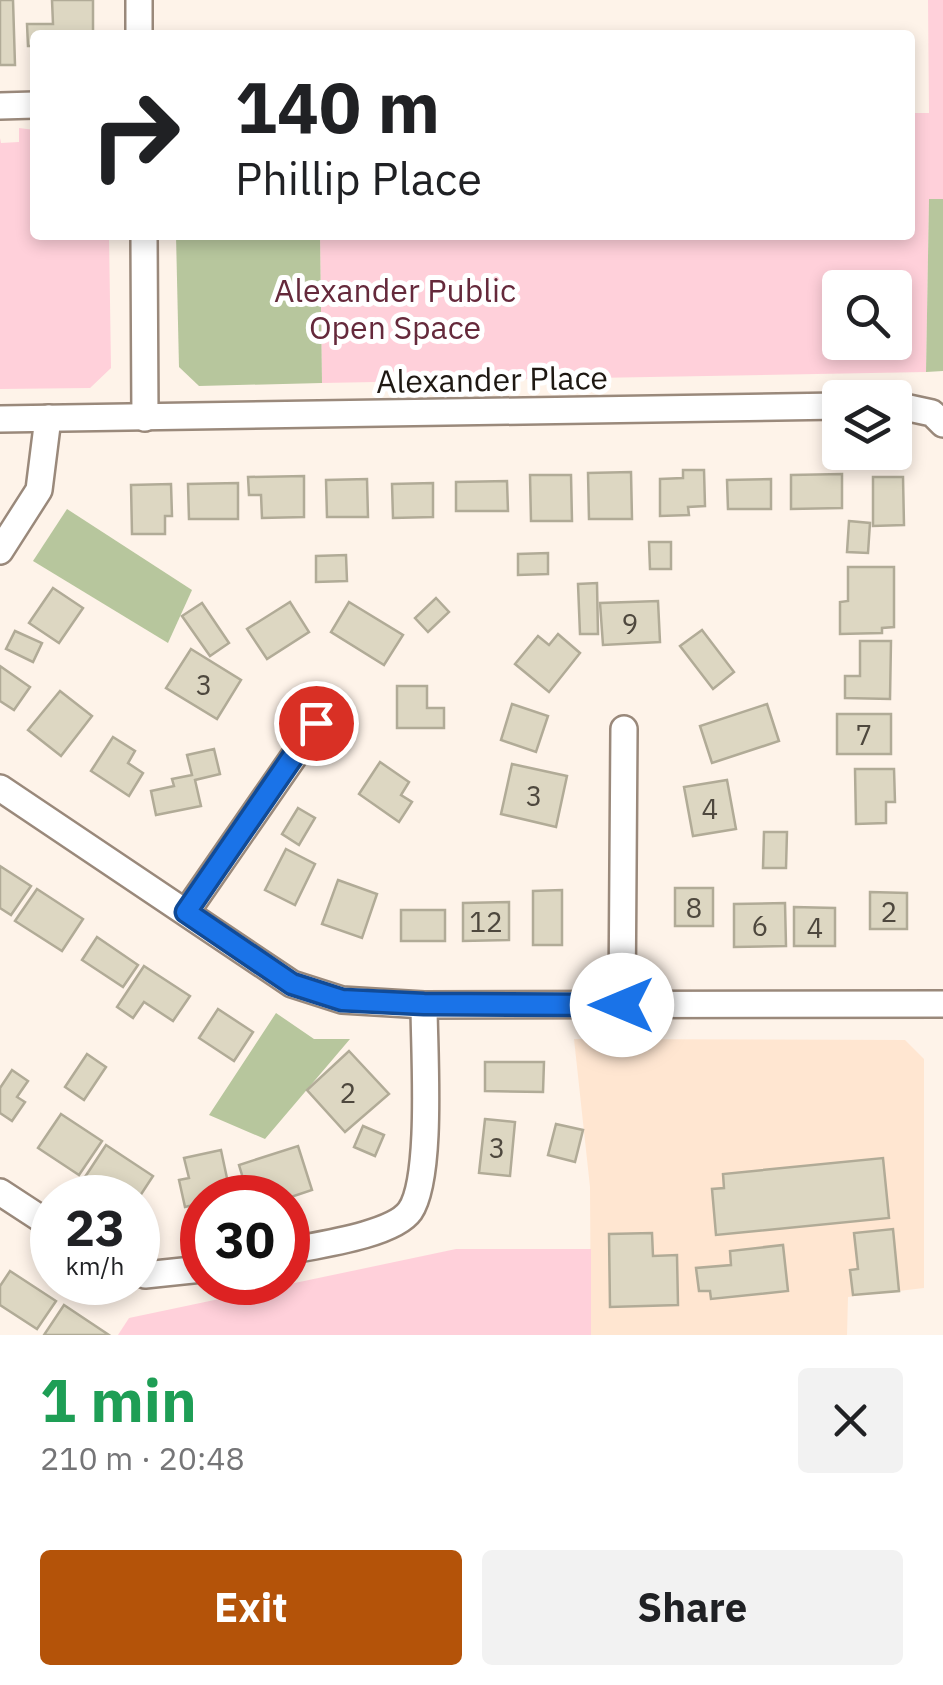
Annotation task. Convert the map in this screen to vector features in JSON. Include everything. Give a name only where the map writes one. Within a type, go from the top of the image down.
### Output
[{"type":"street","points":[[139,0],[139,30]]},
{"type":"street","points":[[0,106],[30,105]]},
{"type":"street","points":[[144,240],[145,418]]},
{"type":"street","name":"Alexander Place","points":[[0,419],[822,406]]},
{"type":"street","points":[[912,410],[938,418]]},
{"type":"street","points":[[0,551],[39,490],[48,418]]},
{"type":"street","points":[[186,912],[316,723]]},
{"type":"street","points":[[622,1005],[624,729]]},
{"type":"street","points":[[0,788],[292,984],[342,1000],[424,1004],[943,1004]]},
{"type":"street","points":[[310,1246],[374,1233],[410,1213],[423,1180],[424,1004]]},
{"type":"street","points":[[0,1192],[30,1212]]},
{"type":"shaded area","points":[[929,199],[943,199],[943,371],[926,372]]},
{"type":"shaded area","points":[[176,240],[320,240],[322,383],[199,386],[179,367]]},
{"type":"shaded area","points":[[67,509],[192,590],[168,643],[33,561]]},
{"type":"shaded area","points":[[276,1013],[314,1039],[350,1039],[265,1139],[209,1115]]},
{"type":"shaded area","points":[[574,1039],[905,1040],[924,1059],[924,1288],[848,1297],[847,1335],[591,1335],[590,1187]]},
{"type":"green space","name":"Alexander Public Open Space","points":[[928,0],[943,0],[943,199],[929,200],[926,372],[322,383],[320,240],[915,240],[915,113],[929,113]]},
{"type":"green space","points":[[19,128],[30,129],[30,240],[109,240],[111,368],[90,388],[0,389],[0,138],[1,143],[19,142]]},
{"type":"green space","points":[[456,1249],[591,1249],[591,1335],[118,1335],[129,1318],[191,1305],[310,1305],[310,1280]]},
{"type":"building","points":[[0,0],[13,0],[15,65],[0,65]]},
{"type":"building","points":[[52,0],[93,0],[93,30],[30,30],[28,46],[27,24],[53,24]]},
{"type":"building","points":[[683,470],[704,470],[705,506],[688,507],[689,515],[660,516],[660,479],[683,478]]},
{"type":"building","points":[[631,472],[632,519],[589,519],[588,473]]},
{"type":"building","points":[[842,474],[842,508],[791,509],[791,475]]},
{"type":"building","points":[[530,475],[571,475],[572,521],[531,521]]},
{"type":"building","points":[[304,476],[304,517],[262,518],[261,495],[249,495],[248,477]]},
{"type":"building","points":[[873,477],[903,477],[904,525],[873,526]]},
{"type":"building","points":[[367,479],[368,517],[327,517],[326,480]]},
{"type":"building","points":[[771,479],[771,509],[728,509],[727,480]]},
{"type":"building","points":[[507,481],[508,511],[456,511],[456,482]]},
{"type":"building","points":[[238,483],[238,519],[189,519],[188,484]]},
{"type":"building","points":[[433,483],[433,517],[393,518],[392,484]]},
{"type":"building","points":[[171,484],[172,516],[165,516],[165,534],[132,534],[131,485]]},
{"type":"building","points":[[849,521],[870,523],[868,553],[847,552]]},
{"type":"building","points":[[649,542],[671,542],[671,569],[650,569]]},
{"type":"building","points":[[548,553],[548,574],[518,575],[518,554]]},
{"type":"building","points":[[346,555],[347,581],[316,582],[316,556]]},
{"type":"building","points":[[848,567],[894,567],[894,627],[882,628],[882,633],[840,634],[840,602],[848,601]]},
{"type":"building","points":[[597,583],[598,634],[580,634],[578,584]]},
{"type":"building","points":[[53,588],[83,608],[59,643],[29,623]]},
{"type":"building","points":[[436,598],[449,612],[428,632],[415,618]]},
{"type":"building","points":[[658,601],[660,642],[603,645],[600,603]]},
{"type":"building","points":[[290,602],[309,632],[267,659],[247,629]]},
{"type":"building","points":[[349,602],[403,635],[384,665],[331,632]]},
{"type":"building","points":[[202,603],[229,643],[210,656],[182,616]]},
{"type":"building","points":[[702,630],[734,672],[713,689],[680,646]]},
{"type":"building","points":[[15,631],[42,643],[33,662],[6,649]]},
{"type":"building","points":[[558,634],[580,653],[549,692],[515,664],[538,636],[549,645]]},
{"type":"building","points":[[860,641],[891,641],[890,699],[845,698],[845,676],[860,676]]},
{"type":"building","points":[[191,649],[241,680],[217,719],[166,688]]},
{"type":"building","points":[[0,666],[30,687],[14,710],[0,701]]},
{"type":"building","points":[[397,686],[427,686],[427,708],[444,708],[444,728],[397,728]]},
{"type":"building","points":[[60,691],[92,716],[61,756],[28,730]]},
{"type":"building","points":[[512,704],[548,716],[536,752],[501,740]]},
{"type":"building","points":[[767,704],[779,741],[712,763],[700,726]]},
{"type":"building","points":[[837,714],[891,714],[891,754],[837,754]]},
{"type":"building","points":[[113,737],[135,751],[128,763],[143,773],[129,796],[91,771]]},
{"type":"building","points":[[214,749],[220,774],[195,780],[201,806],[156,815],[151,791],[174,786],[172,779],[192,775],[187,755]]},
{"type":"building","points":[[380,762],[409,782],[401,795],[412,802],[399,822],[359,794]]},
{"type":"building","points":[[512,764],[567,776],[556,827],[501,814]]},
{"type":"building","points":[[855,769],[894,769],[895,802],[886,802],[886,823],[856,824]]},
{"type":"building","points":[[727,780],[736,829],[693,836],[684,787]]},
{"type":"building","points":[[298,808],[315,818],[299,845],[282,834]]},
{"type":"building","points":[[764,832],[787,832],[786,868],[763,868]]},
{"type":"building","points":[[286,849],[315,864],[295,905],[265,890]]},
{"type":"building","points":[[0,866],[31,886],[11,915],[0,908]]},
{"type":"building","points":[[338,880],[377,894],[362,938],[322,924]]},
{"type":"building","points":[[675,888],[713,888],[713,926],[675,926]]},
{"type":"building","points":[[37,889],[83,919],[62,951],[15,921]]},
{"type":"building","points":[[562,890],[562,945],[533,945],[533,891]]},
{"type":"building","points":[[870,892],[907,893],[907,929],[870,929]]},
{"type":"building","points":[[509,902],[509,940],[463,941],[463,903]]},
{"type":"building","points":[[785,903],[786,946],[734,947],[734,904]]},
{"type":"building","points":[[794,907],[835,908],[835,946],[794,946]]},
{"type":"building","points":[[401,910],[445,910],[445,941],[401,941]]},
{"type":"building","points":[[97,937],[138,965],[123,987],[82,960]]},
{"type":"building","points":[[144,966],[190,996],[173,1021],[144,1002],[133,1018],[117,1007]]},
{"type":"building","points":[[218,1009],[253,1032],[234,1061],[199,1038]]},
{"type":"building","points":[[349,1051],[389,1094],[345,1132],[307,1090]]},
{"type":"building","points":[[87,1054],[106,1067],[84,1100],[65,1087]]},
{"type":"building","points":[[485,1062],[544,1062],[543,1092],[485,1091]]},
{"type":"building","points":[[12,1070],[28,1081],[17,1097],[25,1102],[12,1121],[0,1113],[0,1088]]},
{"type":"building","points":[[61,1114],[102,1141],[79,1175],[38,1148]]},
{"type":"building","points":[[485,1119],[515,1122],[510,1176],[479,1173]]},
{"type":"building","points":[[556,1124],[583,1130],[575,1162],[548,1155]]},
{"type":"building","points":[[363,1126],[384,1135],[375,1156],[354,1147]]},
{"type":"building","points":[[106,1145],[151,1175],[86,1175]]},
{"type":"building","points":[[298,1146],[307,1175],[242,1175],[239,1165]]},
{"type":"building","points":[[221,1150],[226,1175],[188,1175],[184,1158]]},
{"type":"building","points":[[883,1158],[889,1218],[716,1235],[712,1189],[724,1188],[723,1174]]},
{"type":"building","points":[[893,1229],[899,1291],[853,1295],[850,1270],[858,1269],[854,1233]]},
{"type":"building","points":[[652,1233],[653,1256],[677,1255],[678,1305],[610,1307],[609,1234]]},
{"type":"building","points":[[783,1245],[788,1291],[711,1299],[710,1291],[699,1291],[696,1268],[731,1265],[730,1251]]},
{"type":"building","points":[[10,1271],[30,1284],[30,1305],[53,1305],[37,1329],[0,1305],[0,1286]]},
{"type":"building","points":[[64,1305],[109,1335],[44,1335]]},
{"type":"route","points":[[316,723],[186,912],[292,984],[342,1000],[622,1005]]}]
